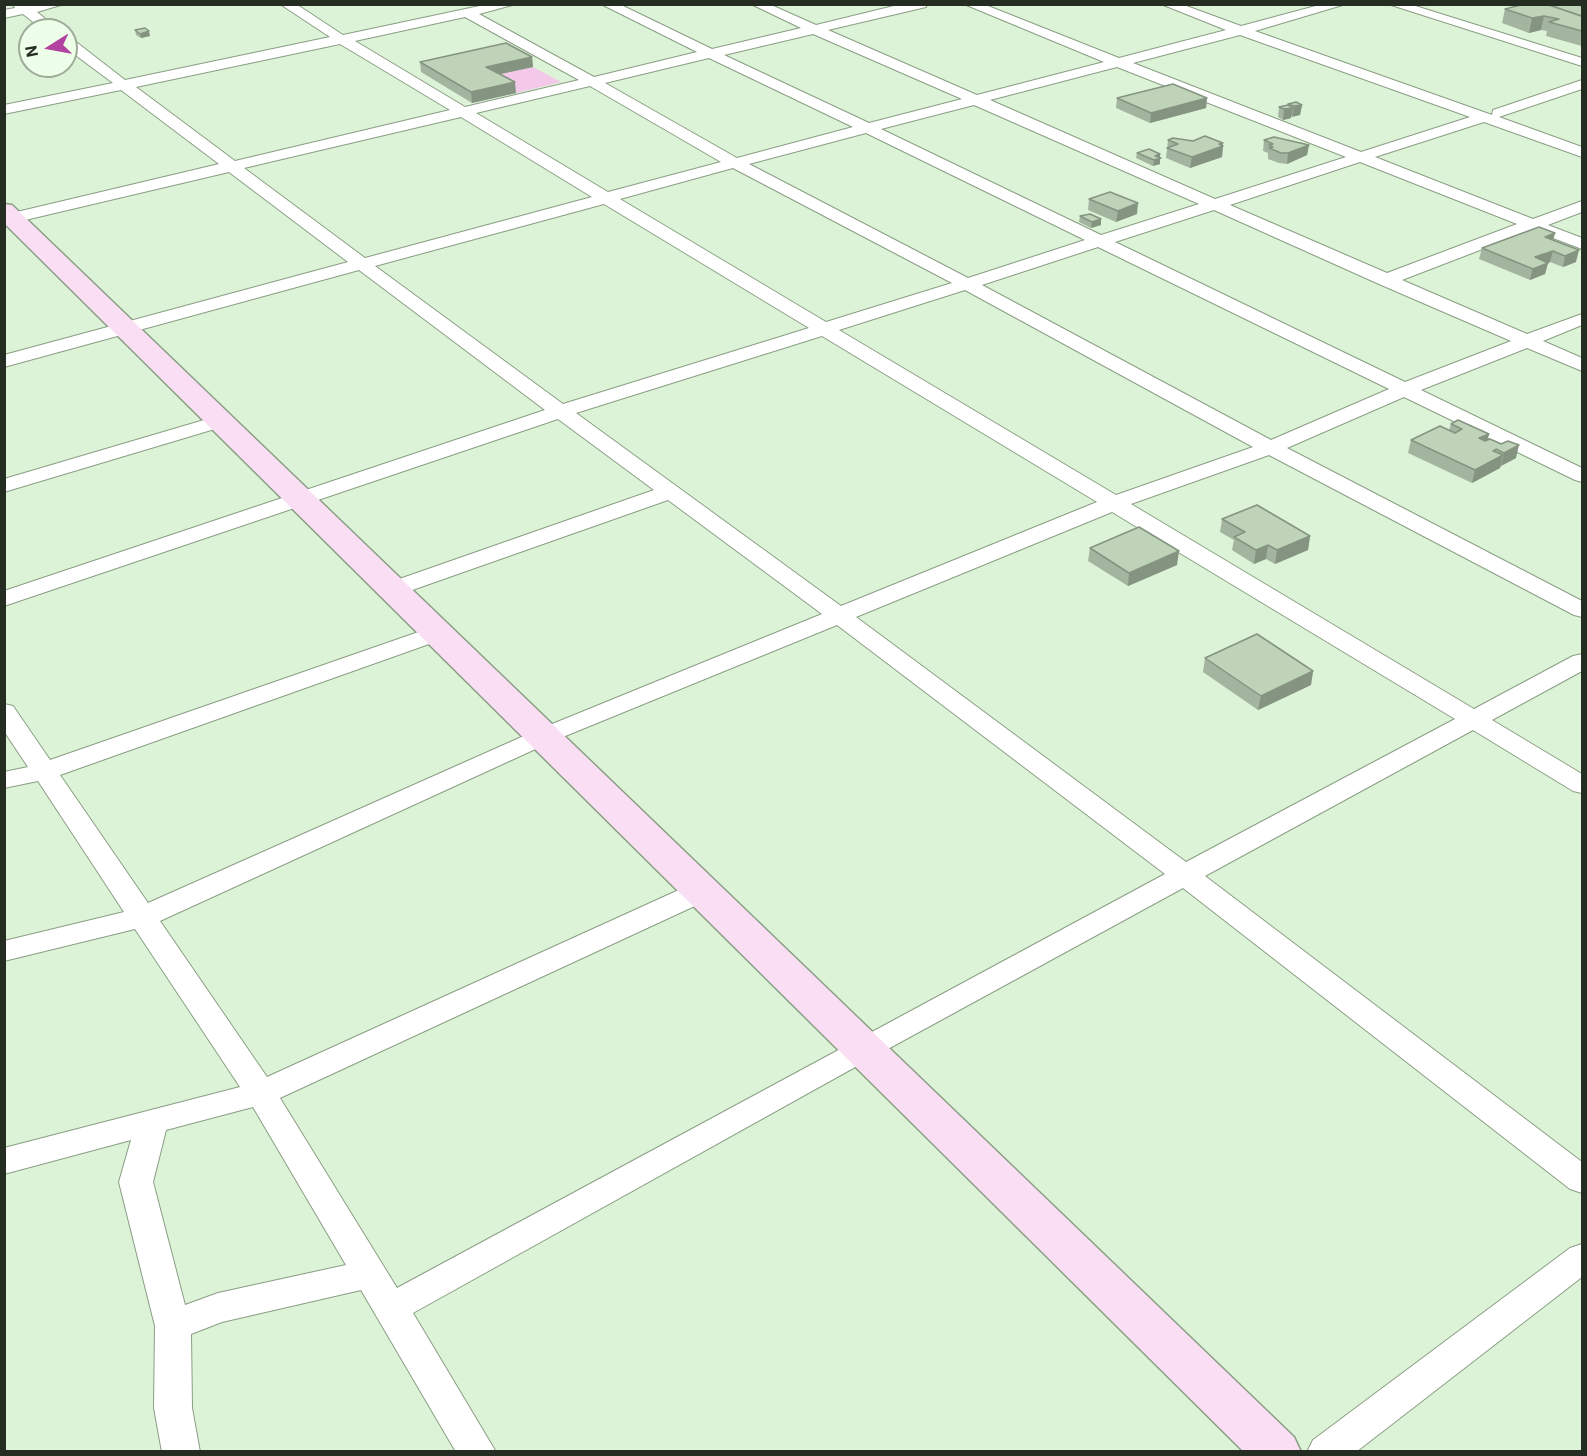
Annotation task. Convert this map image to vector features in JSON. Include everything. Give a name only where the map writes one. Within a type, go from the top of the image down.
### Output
[{"type":"street","points":[[4,14],[22,7],[58,4]]},
{"type":"street","points":[[286,4],[1582,785]]},
{"type":"street","points":[[4,104],[339,37],[484,4]]},
{"type":"street","points":[[460,9],[510,4]]},
{"type":"street","points":[[607,4],[1582,476]]},
{"type":"street","points":[[757,4],[1582,365]]},
{"type":"street","points":[[7,216],[234,166],[921,4]]},
{"type":"street","points":[[970,4],[1582,244]]},
{"type":"street","points":[[1167,4],[1247,29],[1492,115],[1582,143]]},
{"type":"street","points":[[1187,4],[1247,29]]},
{"type":"street","points":[[4,361],[609,199],[735,163],[1340,4]]},
{"type":"street","points":[[1394,4],[1582,62]]},
{"type":"street","points":[[22,7],[36,18]]},
{"type":"street","points":[[460,9],[593,81],[735,163],[967,284],[1270,448],[1582,610]]},
{"type":"street","points":[[78,50],[361,264],[840,616],[1185,875],[1582,1180]]},
{"type":"street","points":[[4,110],[121,82]]},
{"type":"street","points":[[4,599],[562,411],[967,284],[1582,84]]},
{"type":"street","points":[[1492,115],[1582,152]]},
{"type":"street","points":[[1385,280],[1582,206]]},
{"type":"street","points":[[7,216],[302,500],[1277,1452]]},
{"type":"street","points":[[4,951],[143,917],[544,736],[1114,503],[1270,448],[1404,390],[1582,320]]},
{"type":"street","points":[[4,486],[220,421]]},
{"type":"street","points":[[393,590],[670,492]]},
{"type":"street","points":[[4,780],[45,771],[438,633]]},
{"type":"street","points":[[391,1308],[864,1048],[1582,661]]},
{"type":"street","points":[[4,711],[261,1093],[477,1452]]},
{"type":"street","points":[[4,1161],[261,1093],[702,891]]},
{"type":"street","points":[[152,1121],[136,1182],[173,1326],[173,1408],[181,1452]]},
{"type":"street","points":[[1326,1452],[1582,1258]]},
{"type":"street","points":[[173,1326],[218,1308],[370,1274]]},
{"type":"shaded area","points":[[533,67],[561,82],[516,93],[487,77]]},
{"type":"building","points":[[1524,4],[1546,4],[1582,16],[1582,31],[1549,22],[1559,19],[1544,16],[1532,18],[1505,9]]},
{"type":"building","points":[[1546,4],[1582,6],[1582,15],[1581,16]]},
{"type":"building","points":[[145,28],[149,31],[140,34],[135,30]]},
{"type":"building","points":[[506,43],[532,57],[486,67],[515,82],[471,92],[420,62]]},
{"type":"building","points":[[1173,84],[1207,98],[1151,113],[1117,98]]},
{"type":"building","points":[[1296,102],[1302,105],[1288,104]]},
{"type":"building","points":[[1288,105],[1293,108],[1279,107]]},
{"type":"building","points":[[1205,136],[1223,143],[1219,144],[1223,146],[1192,157],[1167,148],[1178,144],[1168,140],[1173,138],[1193,141]]},
{"type":"building","points":[[1274,137],[1309,145],[1288,153],[1281,153],[1269,148],[1273,147],[1269,145],[1273,144],[1264,140]]},
{"type":"building","points":[[1149,149],[1160,154],[1155,156],[1161,158],[1154,160],[1137,153]]},
{"type":"building","points":[[1110,192],[1138,203],[1118,211],[1089,199]]},
{"type":"building","points":[[1090,214],[1101,219],[1092,222],[1080,216]]},
{"type":"building","points":[[1539,227],[1555,233],[1545,237],[1579,250],[1565,256],[1553,251],[1535,257],[1548,263],[1533,269],[1482,248]]},
{"type":"building","points":[[1458,420],[1489,434],[1479,438],[1485,441],[1490,439],[1501,444],[1508,441],[1519,445],[1504,453],[1496,449],[1493,451],[1503,455],[1475,470],[1411,440],[1440,426],[1455,433],[1462,429],[1451,424]]},
{"type":"building","points":[[1257,505],[1310,536],[1277,550],[1268,545],[1256,550],[1234,537],[1245,532],[1222,519]]},
{"type":"building","points":[[1139,527],[1179,551],[1129,573],[1090,548]]},
{"type":"building","points":[[1257,634],[1313,671],[1261,696],[1205,658]]}]
